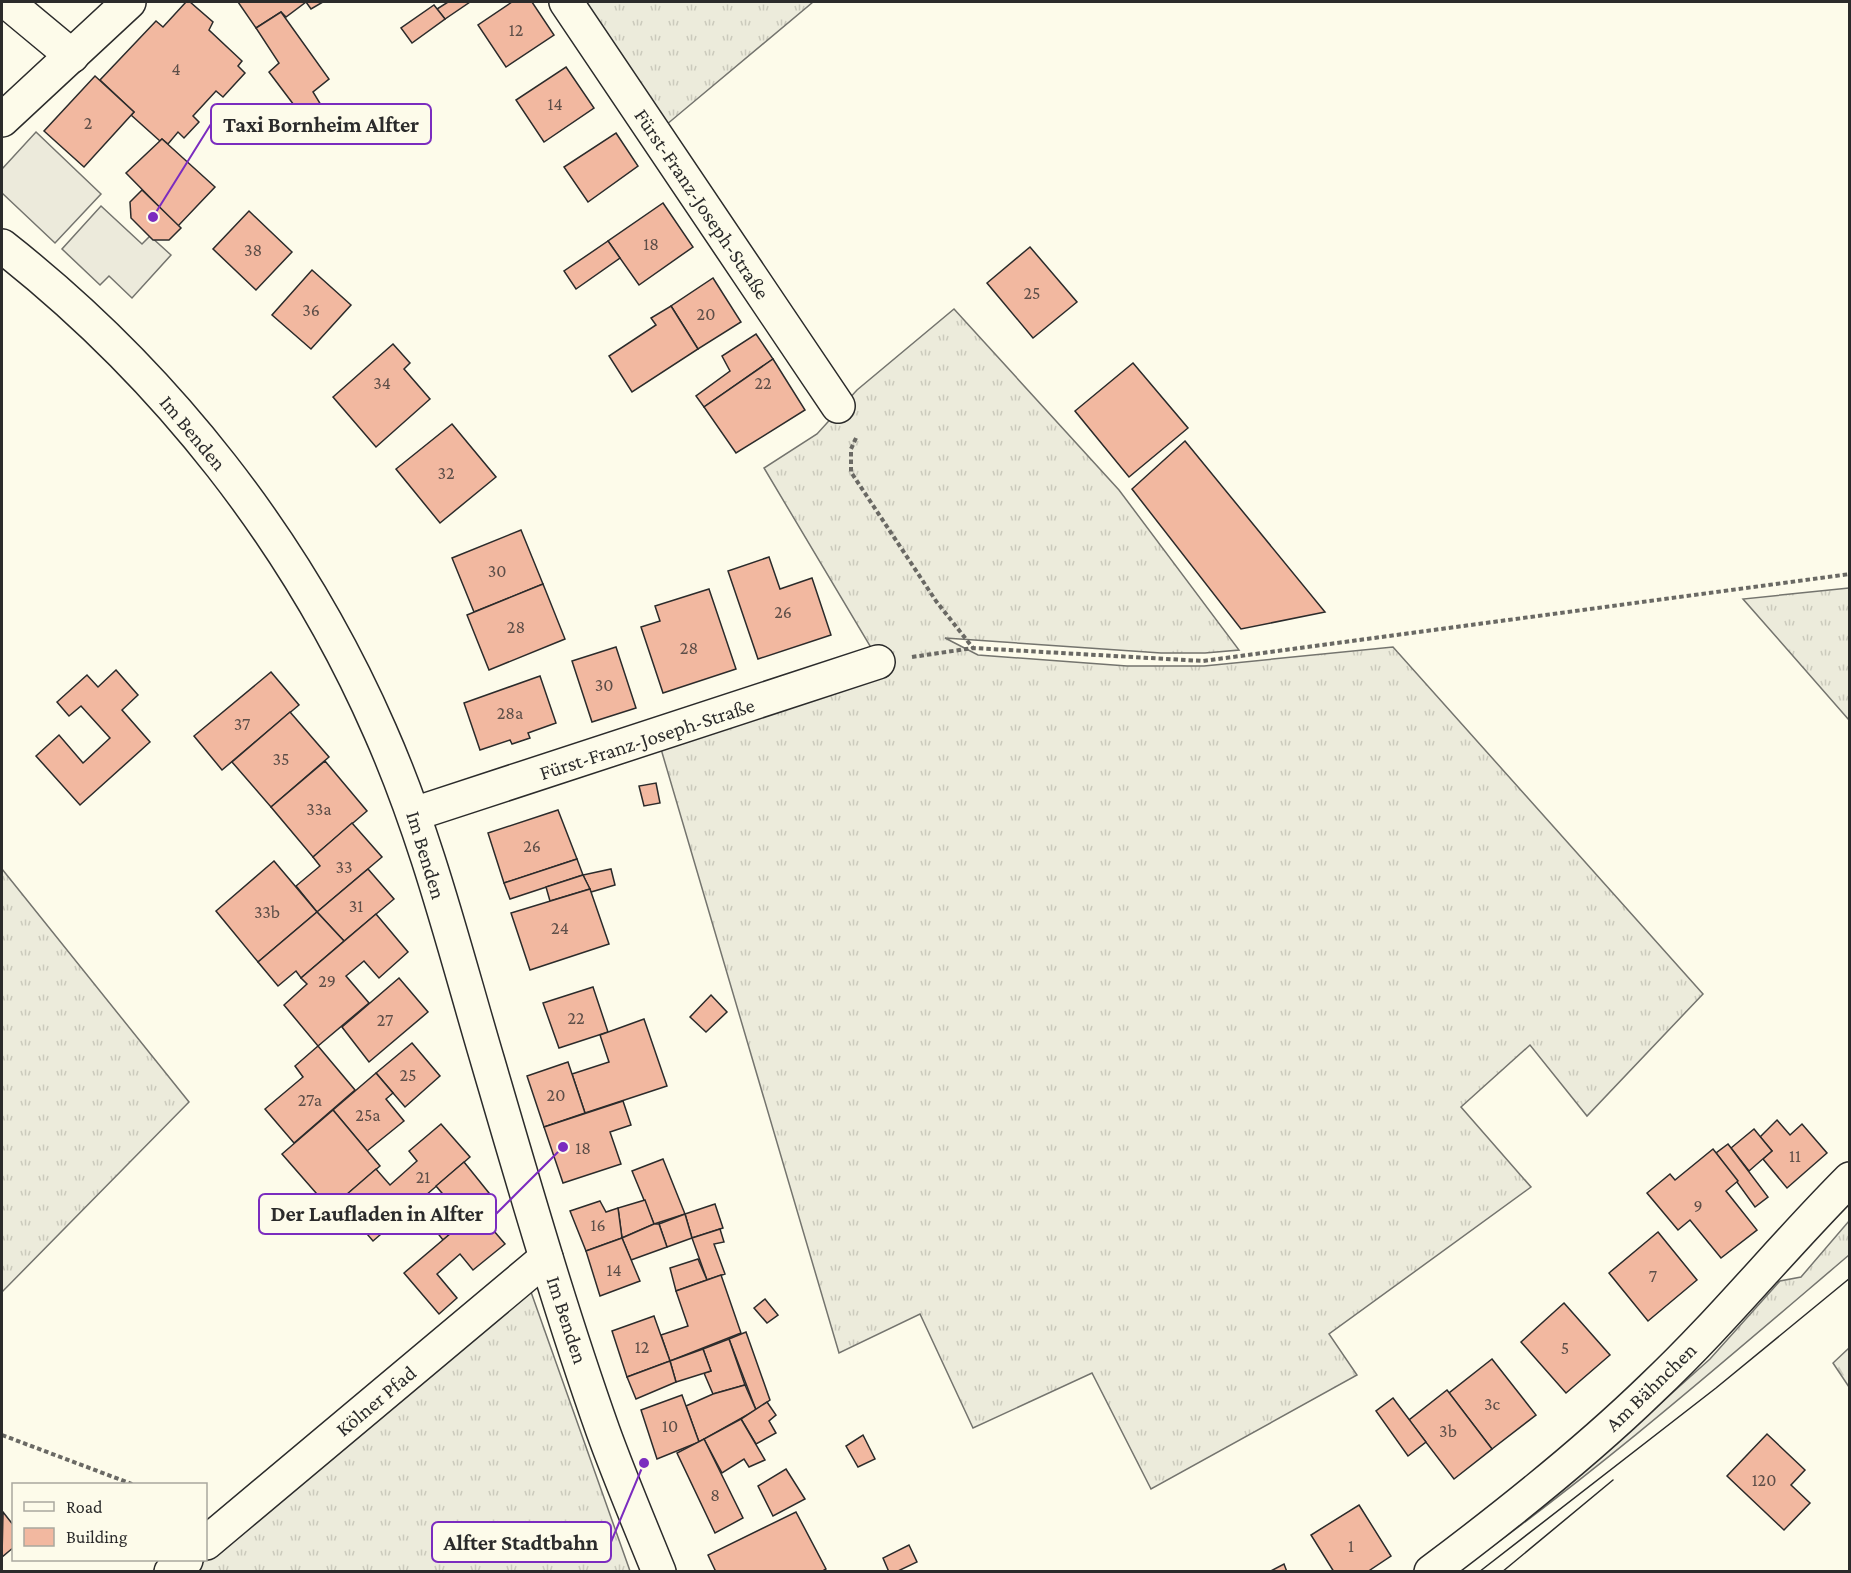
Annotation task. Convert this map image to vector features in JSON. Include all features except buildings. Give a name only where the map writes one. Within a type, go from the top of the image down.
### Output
[{"type":"street","points":[[7,2],[72,56]]},
{"type":"street","points":[[2,120],[129,2]]},
{"type":"street","name":"Fürst-Franz-Joseph-Straße","points":[[566,2],[838,406]]},
{"type":"street","name":"Im Benden","points":[[2,246],[65,298],[158,390],[249,502],[297,573],[345,657],[381,731],[414,814],[546,1258],[603,1432],[659,1572]]},
{"type":"street","name":"Fürst-Franz-Joseph-Straße","points":[[414,814],[878,662]]},
{"type":"street","name":"Am Bähnchen","points":[[1431,1572],[1503,1515],[1652,1389],[1850,1179]]},
{"type":"street","name":"Kölner Pfad","points":[[207,1543],[546,1258]]},
{"type":"street","points":[[171,1572],[185,1561]]},
{"type":"path","points":[[838,406],[851,418],[864,417],[865,422],[851,449],[851,472],[936,601],[973,648]]},
{"type":"path","points":[[878,662],[973,648],[1203,661],[1850,574]]},
{"type":"path","points":[[2,1435],[127,1483]]},
{"type":"green space","points":[[584,2],[813,2],[666,125]]},
{"type":"green space","points":[[954,309],[1119,490],[1239,650],[1161,653],[945,638],[978,655],[1127,666],[1204,666],[1393,647],[1703,994],[1587,1116],[1530,1045],[1461,1107],[1531,1187],[1329,1334],[1357,1375],[1151,1489],[1092,1373],[973,1428],[920,1314],[839,1353],[661,749],[888,676],[764,468],[817,434],[857,390]]},
{"type":"green space","points":[[1850,588],[1849,720],[1743,599]]},
{"type":"green space","points":[[2,869],[189,1102],[2,1292]]},
{"type":"green space","points":[[1849,1221],[1849,1255],[1608,1457],[1458,1571],[1652,1411],[1710,1359],[1780,1281],[1801,1277]]},
{"type":"green space","points":[[531,1292],[630,1571],[187,1572],[207,1561],[207,1556]]},
{"type":"green space","points":[[1849,1348],[1849,1387],[1833,1363]]},
{"type":"shaded area","points":[[36,132],[101,194],[55,243],[2,193],[2,169]]},
{"type":"shaded area","points":[[101,206],[142,244],[150,236],[171,255],[132,298],[109,276],[100,285],[62,249]]},
{"type":"tram line","points":[[1479,1572],[1716,1388],[1850,1278]]},
{"type":"tram line","points":[[1502,1572],[1613,1480]]},
{"type":"place","name":"Taxi Bornheim Alfter","points":[[153,217]]},
{"type":"place","name":"Der Laufladen in Alfter","points":[[563,1147]]},
{"type":"place","name":"Alfter Stadtbahn","points":[[644,1463]]}]
